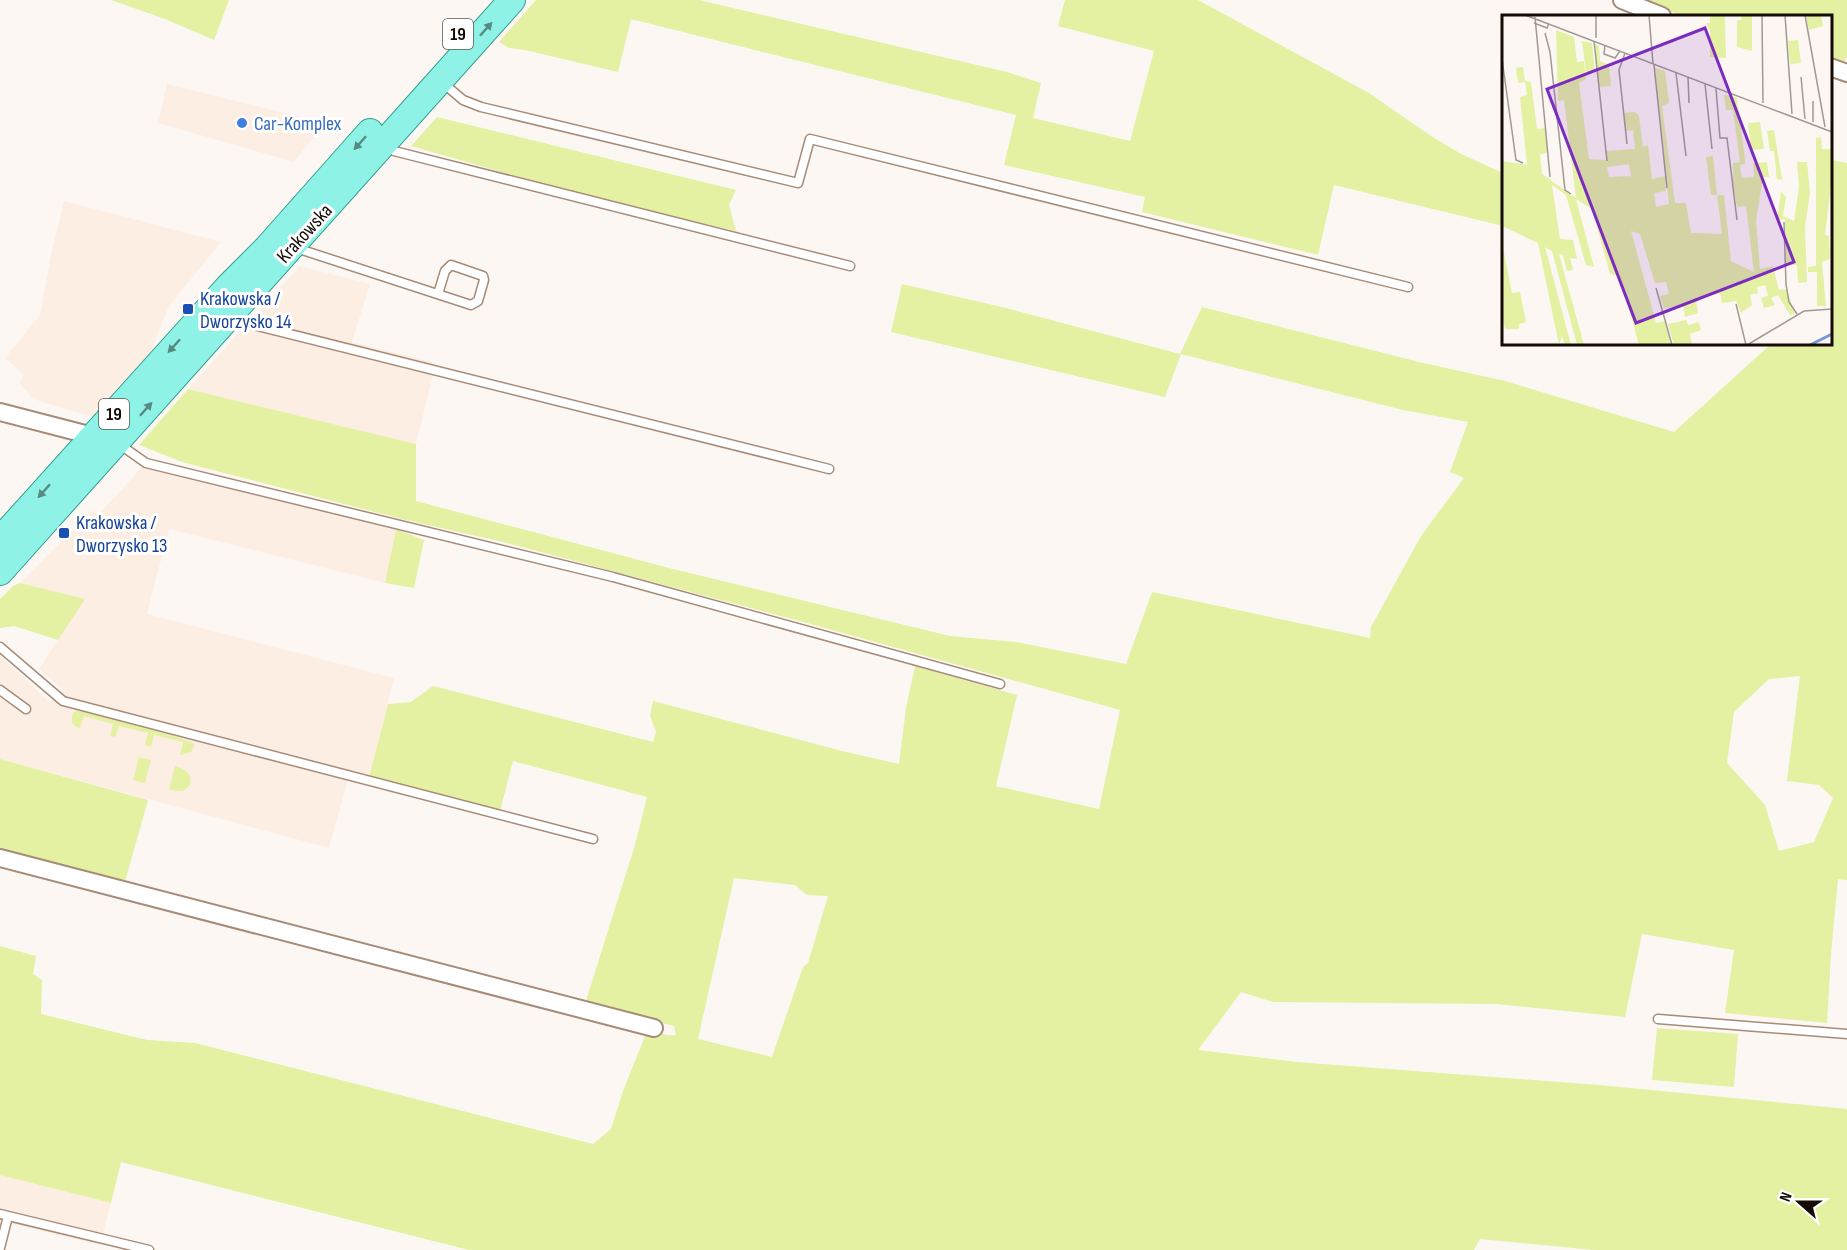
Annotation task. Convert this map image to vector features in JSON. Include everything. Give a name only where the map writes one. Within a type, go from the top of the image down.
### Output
[{"type":"main road","name":"Krakowska","points":[[0,572],[105,445],[228,287],[267,248],[489,0]]},
{"type":"main road","name":"Krakowska","points":[[0,540],[105,445],[227,318],[512,0]]},
{"type":"street","points":[[1622,0],[1660,15]]},
{"type":"street","points":[[1832,68],[1847,73]]},
{"type":"street","points":[[0,412],[85,434],[105,445]]},
{"type":"street","points":[[0,858],[654,1028]]},
{"type":"lane","points":[[440,80],[463,100],[481,107],[798,183],[810,138],[1408,287]]},
{"type":"lane","points":[[384,143],[394,150],[850,266]]},
{"type":"lane","points":[[292,246],[471,305],[477,301],[484,280],[483,276],[451,266],[445,271],[438,294]]},
{"type":"lane","points":[[227,318],[830,469]]},
{"type":"lane","points":[[105,445],[146,463],[613,578],[1000,684]]},
{"type":"lane","points":[[0,647],[63,700],[593,839]]},
{"type":"lane","points":[[0,690],[26,709]]},
{"type":"lane","points":[[1658,1019],[1847,1034]]},
{"type":"lane","points":[[0,1248],[4,1215],[149,1250]]},
{"type":"shaded area","name":"Car-Komplex","points":[[167,84],[325,123],[294,162],[158,123]]},
{"type":"shaded area","points":[[64,201],[221,242],[169,306],[150,353],[93,417],[33,399],[19,383],[24,375],[5,358],[40,315]]},
{"type":"shaded area","points":[[300,266],[370,284],[352,342],[436,363],[416,444],[188,389]]},
{"type":"shaded area","points":[[143,466],[396,529],[385,583],[169,529],[147,614],[394,678],[369,777],[350,772],[329,848],[0,759],[0,656],[49,702],[63,690],[39,669],[84,599],[20,583],[92,511],[100,513]]},
{"type":"shaded area","points":[[0,1175],[111,1203],[100,1245],[0,1221]]},
{"type":"green space","points":[[111,0],[229,0],[214,40],[165,19]]},
{"type":"green space","points":[[536,0],[699,0],[1007,72],[1041,83],[1033,118],[1130,141],[1154,51],[1058,26],[1065,0],[1198,0],[1369,93],[1461,154],[1502,173],[1502,226],[1334,185],[1318,255],[1142,212],[1145,197],[1004,165],[1016,115],[631,19],[618,72],[509,48],[499,42]]},
{"type":"green space","points":[[1637,0],[1847,0],[1847,56],[1843,66],[1832,62],[1832,15],[1681,15]]},
{"type":"green space","points":[[437,117],[736,190],[729,205],[736,231],[592,198],[411,146]]},
{"type":"green space","points":[[1832,160],[1847,163],[1847,880],[1838,879],[1827,1023],[1725,1013],[1734,950],[1642,934],[1625,1017],[1496,1004],[1273,1002],[1241,992],[1198,1050],[1297,1062],[1599,1085],[1847,1109],[1847,1250],[1594,1250],[1480,1239],[1474,1250],[469,1250],[121,1162],[111,1203],[0,1175],[0,946],[36,956],[33,974],[42,980],[41,1014],[147,1040],[195,1043],[593,1144],[611,1129],[623,1091],[647,1031],[676,1035],[674,1026],[585,1004],[635,845],[647,797],[513,761],[500,811],[369,777],[388,704],[411,702],[433,686],[653,742],[656,732],[650,716],[653,701],[899,764],[906,708],[915,666],[1017,695],[996,786],[1099,809],[1120,710],[503,542],[406,520],[182,462],[139,445],[188,389],[416,444],[416,501],[669,568],[950,636],[1016,642],[1126,664],[1152,592],[1370,638],[1371,627],[1421,536],[1464,478],[1450,472],[1468,422],[1403,410],[1181,354],[1165,397],[891,332],[902,284],[1002,307],[1180,354],[1202,307],[1419,362],[1505,381],[1674,432],[1770,345],[1832,345]],"holes":[[[1800,676],[1787,781],[1819,785],[1833,798],[1814,842],[1779,851],[1765,805],[1727,763],[1734,712],[1769,679]],[[734,878],[795,885],[807,895],[828,896],[808,963],[803,967],[772,1057],[698,1039]]]},
{"type":"green space","points":[[396,529],[424,540],[414,588],[385,583]]},
{"type":"green space","points":[[20,583],[85,599],[58,640],[14,626],[0,628],[0,599],[13,586]]},
{"type":"green space","points":[[78,710],[172,735],[195,744],[191,752],[180,755],[183,742],[154,735],[151,747],[145,745],[148,733],[119,726],[115,737],[110,736],[113,724],[84,716],[80,728],[73,724],[72,720],[74,712]]},
{"type":"green space","points":[[139,757],[151,760],[145,783],[133,780]]},
{"type":"green space","points":[[0,759],[148,800],[124,885],[0,852]]},
{"type":"green space","points":[[175,766],[185,770],[190,777],[190,785],[183,791],[169,790]]},
{"type":"green space","points":[[1657,1028],[1738,1034],[1734,1087],[1652,1080]]},
{"type":"place","name":"Car-Komplex","points":[[242,123]]},
{"type":"place","name":"Krakowska / Dworzysko 14","points":[[188,309]]},
{"type":"place","name":"Krakowska / Dworzysko 13","points":[[64,533]]}]
